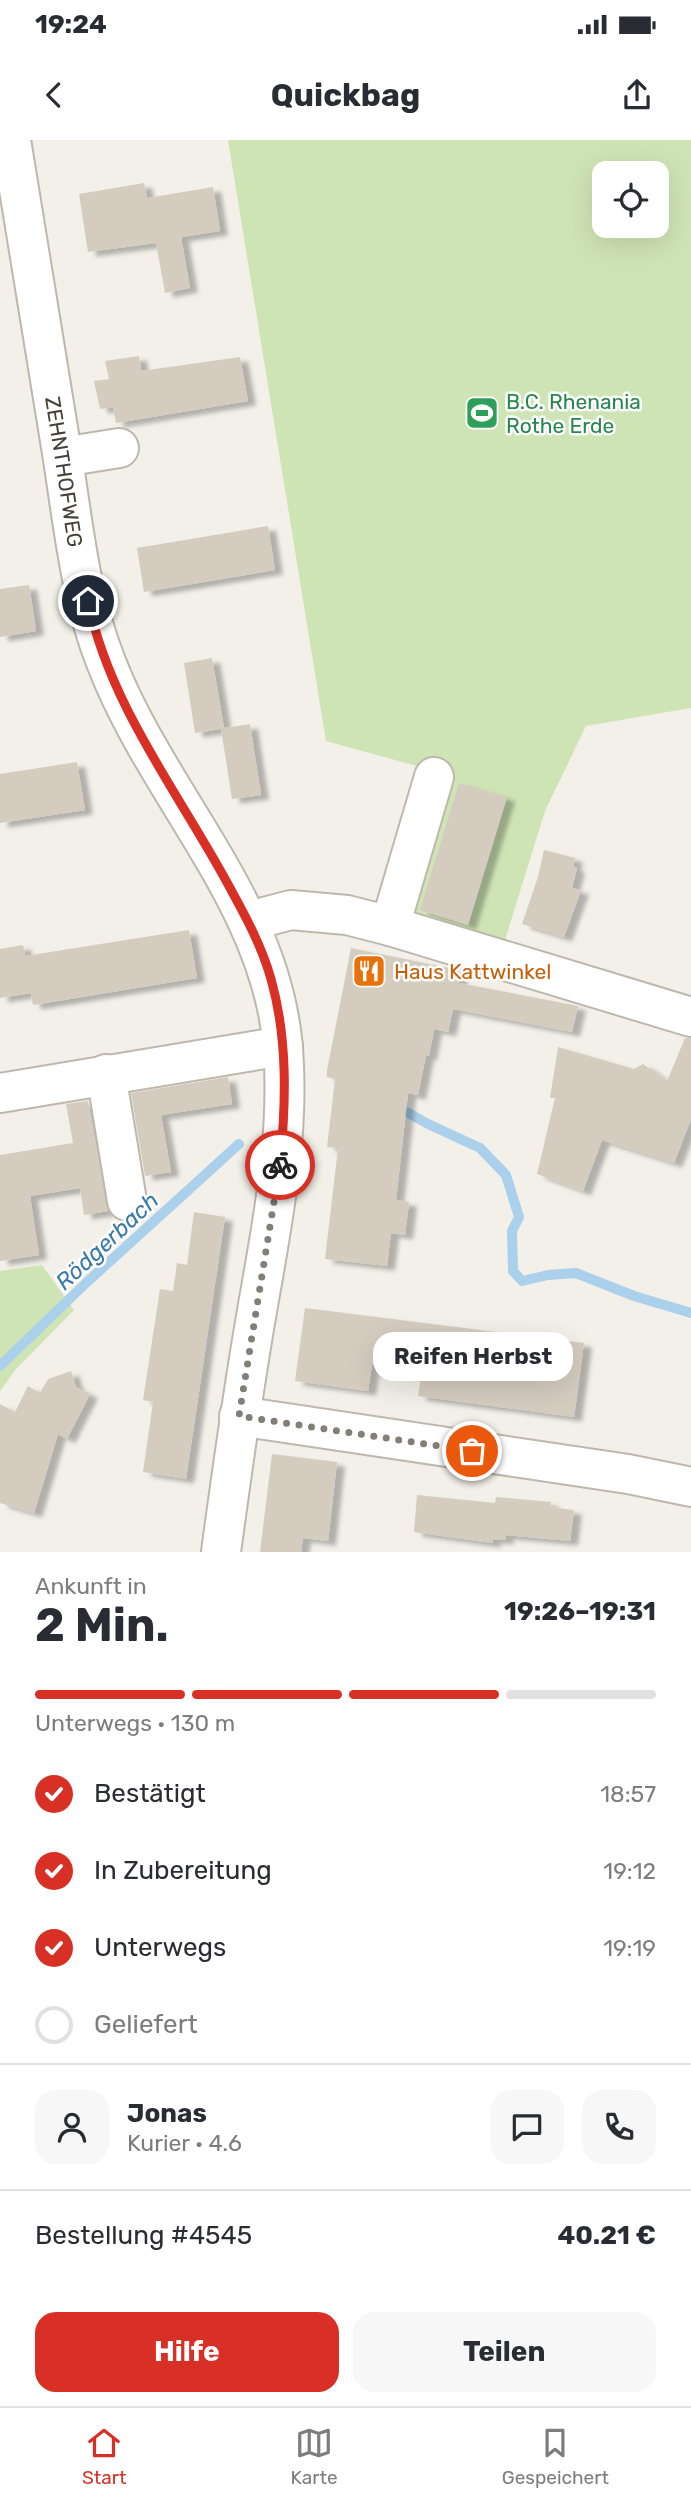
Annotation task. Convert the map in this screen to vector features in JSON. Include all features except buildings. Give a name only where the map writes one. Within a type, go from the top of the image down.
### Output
[{"type":"street","name":"ZEHNTHOFWEG","points":[[11,140],[91,613],[106,662],[129,714],[249,921],[271,979],[283,1046],[285,1117],[278,1187],[239,1416],[221,1552]]},
{"type":"street","points":[[63,457],[119,447]]},
{"type":"street","points":[[390,926],[434,777]]},
{"type":"street","points":[[249,921],[290,910],[346,915],[691,1017]]},
{"type":"street","points":[[0,1093],[283,1046]]},
{"type":"street","points":[[106,1074],[127,1201]]},
{"type":"street","points":[[239,1416],[628,1474],[691,1487]]},
{"type":"green space","name":"B.C. Rhenania Rothe Erde","points":[[228,140],[691,140],[691,708],[586,726],[545,811],[505,940],[411,913],[453,776],[326,741]]},
{"type":"green space","points":[[42,1265],[74,1310],[16,1369],[0,1391],[0,1271]]},
{"type":"waterway","name":"Rödgerbach","points":[[394,1105],[480,1148],[506,1175],[519,1217],[512,1231],[513,1271],[522,1281],[548,1275],[576,1273],[634,1296],[691,1313]]},
{"type":"waterway","name":"Rödgerbach","points":[[0,1366],[86,1283],[239,1144]]},
{"type":"way so far","points":[[280,1165],[239,1416],[472,1451]]},
{"type":"place","name":"B.C. Rhenania Rothe Erde","points":[[482,413]]},
{"type":"place","name":"Haus Kattwinkel","points":[[369,971]]},
{"type":"place","name":"Reifen Herbst","points":[[472,1451]]},
{"type":"route","points":[[88,601],[106,662],[129,714],[249,921],[271,979],[283,1046],[285,1117],[280,1165]]}]
